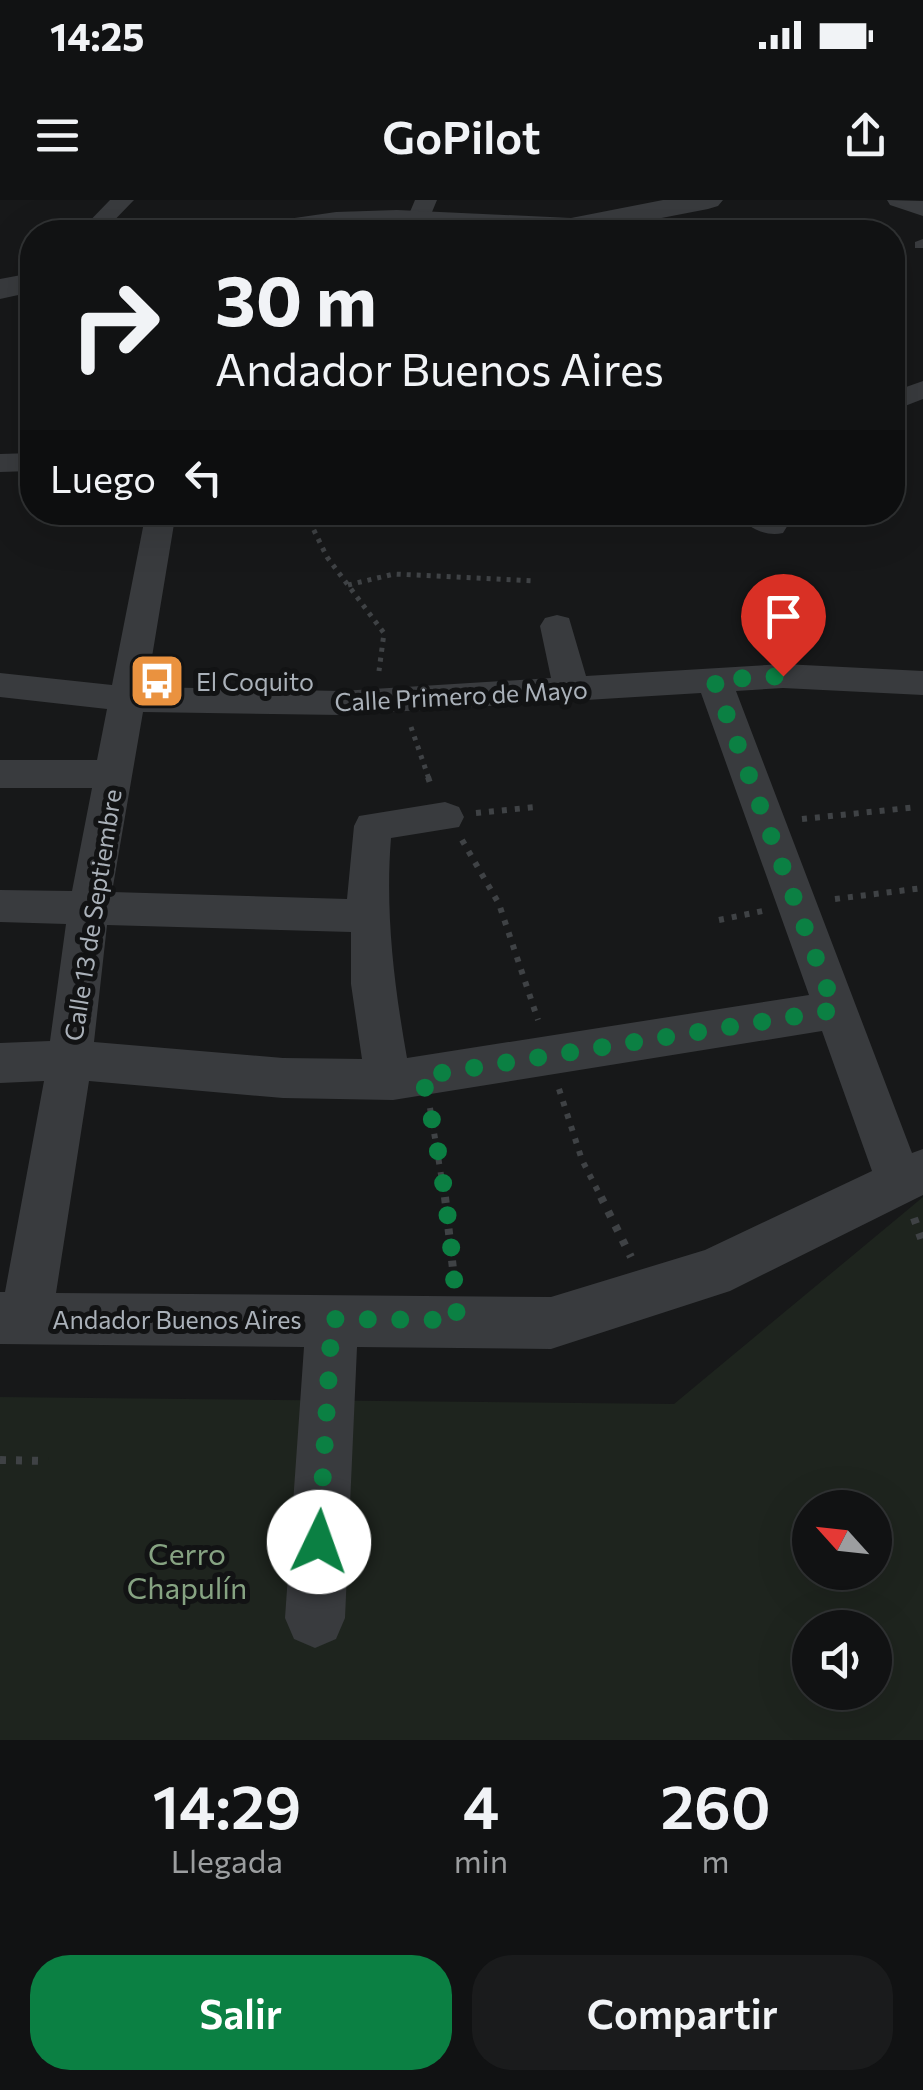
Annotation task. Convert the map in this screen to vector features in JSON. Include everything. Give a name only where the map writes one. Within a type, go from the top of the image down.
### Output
[{"type":"street","points":[[102,220],[123,200]]},
{"type":"street","points":[[615,220],[708,200]]},
{"type":"street","points":[[898,200],[923,209]]},
{"type":"street","points":[[365,220],[422,209],[499,220]]},
{"type":"street","name":"Calle 13 de Septiembre","points":[[13,1318],[70,1060],[90,908],[159,525]]},
{"type":"street","points":[[558,626],[571,689]]},
{"type":"street","name":"Calle Primero de Mayo","points":[[0,685],[129,699],[390,701],[783,676],[923,683]]},
{"type":"street","points":[[714,680],[835,1010],[911,1175]]},
{"type":"street","points":[[0,774],[115,774]]},
{"type":"street","points":[[408,1078],[385,1063],[372,984],[372,916],[366,895],[374,826],[444,817]]},
{"type":"street","points":[[0,906],[372,916]]},
{"type":"street","points":[[0,1063],[70,1060],[283,1078],[408,1078],[835,1010]]},
{"type":"street","name":"Andador Buenos Aires","points":[[13,1318],[551,1322],[712,1274],[911,1175]]},
{"type":"street","points":[[315,1618],[332,1319]]},
{"type":"path","points":[[311,525],[327,557],[384,633],[390,701],[418,754],[444,817],[487,874],[516,942],[582,1160],[649,1292]]},
{"type":"path","points":[[348,585],[394,574],[536,581]]},
{"type":"path","points":[[444,817],[536,806]]},
{"type":"path","points":[[766,823],[918,808]]},
{"type":"path","points":[[408,1078],[434,1124],[452,1240],[457,1320]]},
{"type":"path","points":[[0,1460],[48,1461]]},
{"type":"green space","name":"Cerro Chapulín","points":[[923,1197],[923,1740],[0,1740],[0,1397],[674,1404]]},
{"type":"place","name":"El Coquito","points":[[157,681]]},
{"type":"route","points":[[319,1542],[332,1319],[457,1320],[452,1240],[434,1124],[422,1076],[835,1010],[714,680],[783,676]]}]
